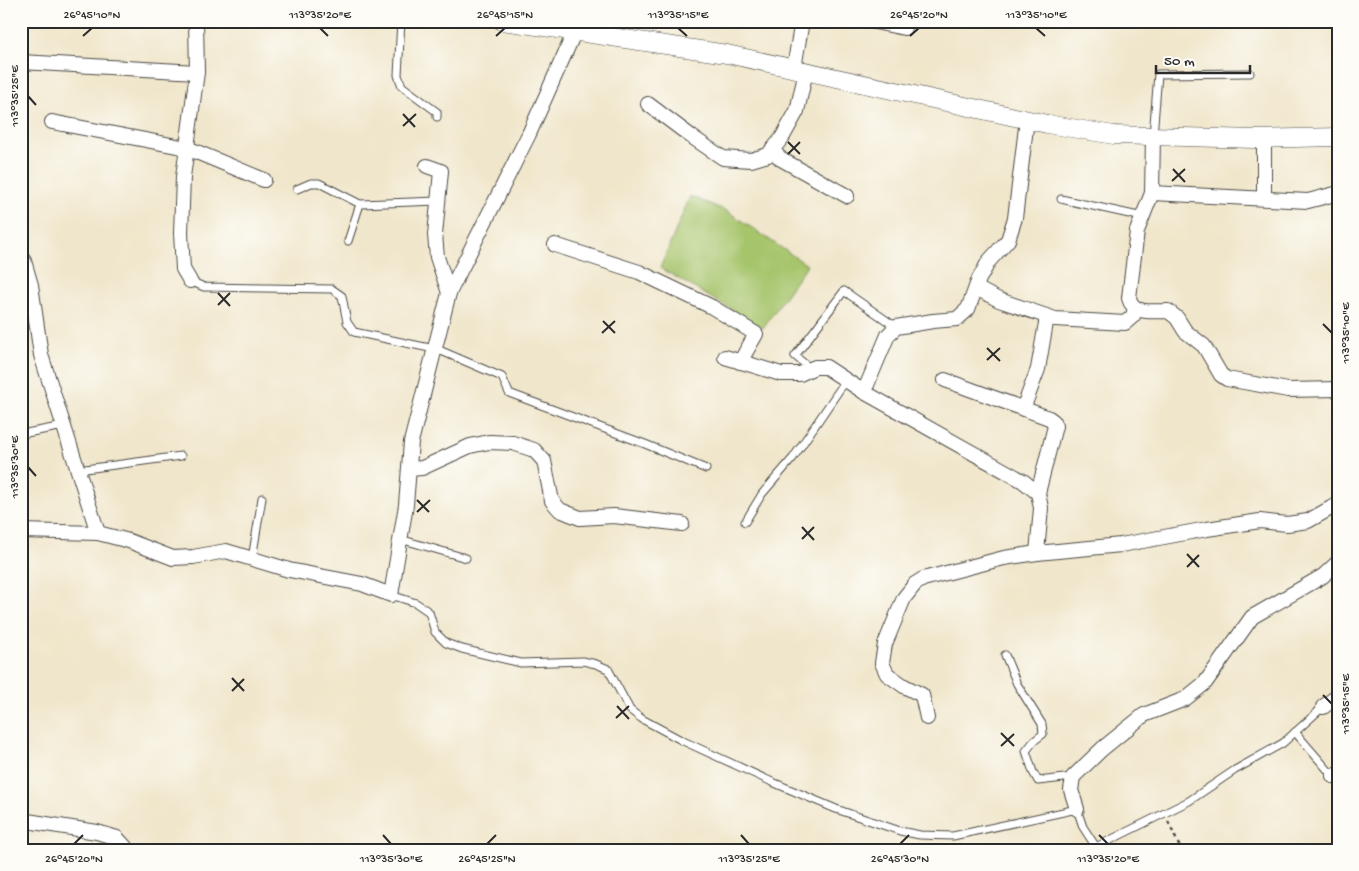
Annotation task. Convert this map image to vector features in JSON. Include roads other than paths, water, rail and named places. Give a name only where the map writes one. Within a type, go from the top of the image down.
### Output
[{"type":"street","points":[[190,281],[183,269],[181,233],[183,177],[197,72],[196,21]]},
{"type":"street","points":[[502,21],[566,27],[727,54],[1026,119],[1114,135],[1264,138],[1338,136]]},
{"type":"street","points":[[648,104],[722,158],[751,160],[768,155],[782,138],[797,111],[802,21]]},
{"type":"street","points":[[870,21],[904,28]]},
{"type":"street","points":[[21,531],[98,533],[130,541],[174,558],[194,557],[226,551],[289,570],[362,584],[391,595],[406,506],[411,442],[448,293],[529,134],[566,27]]},
{"type":"street","points":[[21,62],[197,72]]},
{"type":"street","points":[[864,392],[888,335],[896,328],[933,321],[957,319],[968,309],[989,261],[1008,240],[1015,218],[1026,119]]},
{"type":"street","points":[[52,122],[187,148],[264,180]]},
{"type":"street","points":[[1153,136],[1152,193],[1137,231],[1131,304],[1135,308],[1148,311],[1168,311],[1177,318],[1185,331],[1204,346],[1221,375],[1228,379],[1288,390],[1338,389]]},
{"type":"street","points":[[1264,138],[1264,198]]},
{"type":"street","points":[[772,150],[781,159],[847,196]]},
{"type":"street","points":[[427,166],[441,171],[434,235],[436,250],[448,293]]},
{"type":"street","points":[[1152,193],[1308,201],[1335,194]]},
{"type":"street","points":[[555,245],[639,272],[712,307],[756,334],[740,362]]},
{"type":"street","points":[[21,257],[31,285],[41,355],[98,533]]},
{"type":"street","points":[[976,288],[999,300],[1055,319],[1125,323],[1133,316],[1135,308]]},
{"type":"street","points":[[1023,409],[1038,369],[1047,317]]},
{"type":"street","points":[[725,357],[780,374],[800,374],[811,369],[826,367],[864,392],[1023,481],[1038,493]]},
{"type":"street","points":[[945,380],[1053,421],[1055,426],[1038,493],[1041,508],[1037,553]]},
{"type":"street","points":[[409,469],[422,468],[470,446],[489,442],[513,442],[534,450],[544,460],[552,501],[560,510],[580,518],[614,516],[682,524]]},
{"type":"street","points":[[927,718],[922,695],[904,686],[887,674],[882,663],[885,644],[904,598],[915,584],[923,579],[1004,558],[1121,545],[1207,528],[1260,521],[1287,524],[1308,521],[1334,510]]},
{"type":"street","points":[[1077,809],[1071,790],[1073,776],[1102,749],[1144,715],[1185,698],[1205,683],[1252,617],[1323,576],[1338,562]]},
{"type":"street","points":[[1323,707],[1338,696]]},
{"type":"street","points":[[21,820],[97,832],[117,838],[128,850]]},
{"type":"lane","points":[[401,21],[398,75],[402,86],[437,112],[437,117]]},
{"type":"lane","points":[[1153,136],[1158,74],[1250,72]]},
{"type":"lane","points":[[297,189],[311,183],[319,183],[360,204],[438,201]]},
{"type":"lane","points":[[1061,199],[1143,217]]},
{"type":"lane","points":[[348,241],[360,204]]},
{"type":"lane","points":[[190,281],[204,287],[332,290],[342,296],[347,322],[354,332],[434,348],[502,377],[509,393],[706,469]]},
{"type":"lane","points":[[811,369],[794,356],[844,291],[896,328]]},
{"type":"lane","points":[[745,522],[762,494],[793,458],[846,380]]},
{"type":"lane","points":[[21,434],[64,426]]},
{"type":"lane","points":[[78,470],[181,456]]},
{"type":"lane","points":[[252,559],[262,498]]},
{"type":"lane","points":[[400,539],[466,558]]},
{"type":"lane","points":[[391,595],[416,603],[429,612],[435,632],[446,643],[462,649],[521,663],[583,660],[608,669],[630,710],[642,719],[681,740],[836,809],[920,836],[953,836],[1077,809],[1093,848],[1189,801],[1235,770],[1283,742],[1323,707]]},
{"type":"lane","points":[[1005,655],[1017,684],[1042,724],[1043,734],[1026,751],[1038,781],[1073,776]]},
{"type":"lane","points":[[1295,732],[1335,775]]}]
